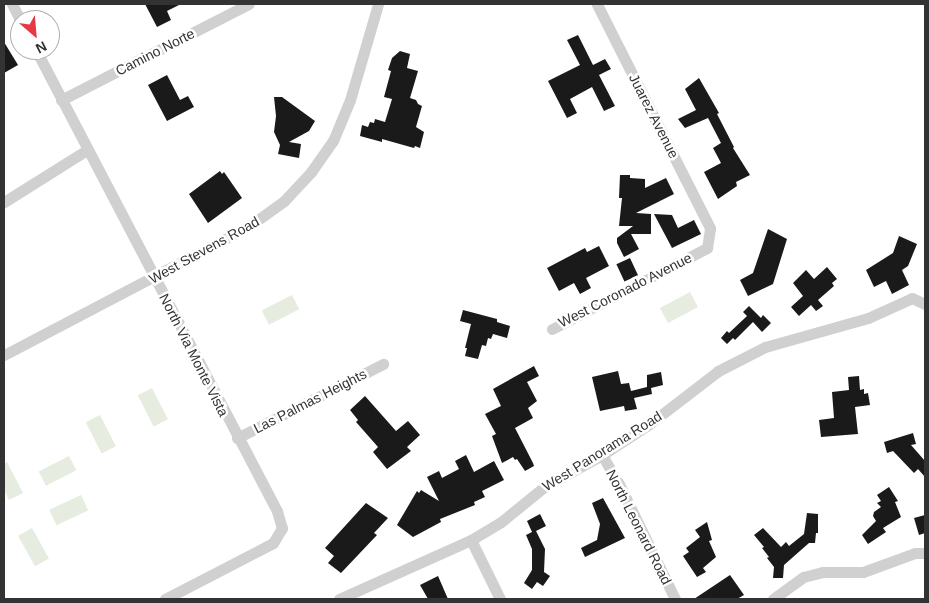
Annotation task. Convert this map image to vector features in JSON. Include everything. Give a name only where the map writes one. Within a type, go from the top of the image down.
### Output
[{"type":"street","name":"Camino Norte","points":[[61,100],[249,4]]},
{"type":"street","name":"West Stevens Road","points":[[4,355],[154,278],[164,269],[248,227],[284,201],[311,172],[333,140],[350,100],[378,4]]},
{"type":"street","name":"Juarez Avenue","points":[[597,4],[710,228]]},
{"type":"street","name":"North Via Monte Vista","points":[[41,60],[277,511],[282,528],[274,543],[165,599]]},
{"type":"street","points":[[4,202],[87,150]]},
{"type":"street","name":"West Coronado Avenue","points":[[552,328],[707,248],[710,228]]},
{"type":"street","name":"West Panorama Road","points":[[339,599],[471,540],[501,522],[544,487],[602,455],[648,425],[718,371],[765,348],[868,318],[912,298],[925,304]]},
{"type":"street","name":"Las Palmas Heights","points":[[238,438],[383,364]]},
{"type":"street","name":"North Leonard Road","points":[[602,455],[619,484],[675,599]]},
{"type":"street","points":[[471,540],[500,599]]},
{"type":"street","points":[[773,599],[803,577],[823,572],[863,572],[915,553],[925,553]]},
{"type":"shaded area","points":[[690,292],[698,307],[668,323],[660,308]]},
{"type":"shaded area","points":[[292,295],[299,309],[269,325],[262,310]]},
{"type":"shaded area","points":[[152,388],[168,419],[154,426],[138,395]]},
{"type":"shaded area","points":[[100,415],[116,446],[102,453],[86,422]]},
{"type":"shaded area","points":[[69,456],[76,470],[46,486],[39,471]]},
{"type":"shaded area","points":[[7,462],[23,493],[9,500],[4,490],[4,464]]},
{"type":"shaded area","points":[[81,495],[88,510],[56,525],[49,510]]},
{"type":"shaded area","points":[[32,528],[49,559],[35,566],[18,536]]},
{"type":"building","points":[[145,4],[181,4],[167,11],[171,20],[157,27]]},
{"type":"building","points":[[578,35],[593,65],[605,59],[611,69],[599,75],[615,106],[604,111],[592,87],[570,99],[577,113],[567,118],[548,81],[580,65],[567,40]]},
{"type":"building","points":[[4,42],[10,52],[10,60],[15,60],[18,65],[4,73]]},
{"type":"building","points":[[400,51],[410,54],[407,68],[418,71],[410,98],[416,100],[422,106],[416,127],[424,132],[420,148],[382,139],[382,142],[360,136],[362,125],[368,127],[370,122],[374,123],[375,119],[385,122],[392,99],[384,97],[391,71],[388,70],[392,58]]},
{"type":"building","points":[[167,75],[180,100],[188,96],[194,107],[167,121],[148,85]]},
{"type":"building","points":[[699,78],[719,113],[717,114],[733,148],[750,175],[736,182],[737,186],[718,199],[704,172],[721,163],[713,148],[721,143],[708,118],[685,128],[678,119],[696,110],[685,89]]},
{"type":"building","points":[[274,97],[282,97],[315,121],[309,131],[289,142],[301,144],[299,158],[278,154],[280,145],[274,132],[276,116]]},
{"type":"building","points":[[220,171],[222,174],[224,172],[242,198],[208,223],[189,194]]},
{"type":"building","points":[[620,175],[630,175],[630,178],[645,179],[645,188],[666,178],[674,194],[636,213],[651,214],[651,234],[631,234],[639,249],[624,257],[617,243],[617,238],[633,226],[619,226],[622,198],[619,198]]},
{"type":"building","points":[[654,214],[672,215],[678,228],[694,220],[701,234],[672,248]]},
{"type":"building","points":[[768,229],[787,239],[773,284],[748,296],[740,280],[753,273]]},
{"type":"building","points":[[899,236],[917,244],[908,266],[902,270],[909,285],[892,294],[886,281],[874,287],[866,270],[893,253]]},
{"type":"building","points":[[599,246],[609,266],[586,278],[591,288],[580,294],[574,283],[559,291],[547,268],[585,248],[587,252]]},
{"type":"building","points":[[630,258],[638,275],[624,282],[616,264]]},
{"type":"building","points":[[827,267],[837,279],[832,283],[834,286],[818,300],[823,306],[816,311],[811,305],[799,316],[791,307],[803,296],[793,283],[806,270],[814,279]]},
{"type":"building","points":[[749,306],[761,318],[763,315],[771,323],[762,332],[753,322],[735,340],[733,338],[727,344],[721,338],[747,316],[743,312]]},
{"type":"building","points":[[463,310],[497,319],[497,322],[510,326],[507,338],[493,334],[491,339],[488,338],[486,346],[482,345],[478,359],[465,356],[471,324],[460,321]]},
{"type":"building","points":[[534,366],[539,376],[527,382],[537,401],[528,408],[533,418],[515,428],[534,466],[525,471],[517,459],[515,460],[513,457],[502,463],[492,436],[496,434],[485,414],[501,406],[493,389]]},
{"type":"building","points":[[618,371],[621,384],[629,383],[631,391],[647,387],[647,375],[661,372],[663,385],[651,388],[652,394],[634,398],[637,409],[625,411],[624,406],[600,411],[592,377]]},
{"type":"building","points":[[859,376],[860,390],[864,389],[864,394],[868,393],[870,405],[855,407],[858,434],[821,437],[819,420],[834,418],[832,392],[849,390],[848,377]]},
{"type":"building","points":[[365,396],[396,431],[408,421],[420,435],[407,447],[411,451],[387,469],[373,452],[378,447],[356,422],[358,420],[350,410]]},
{"type":"building","points":[[913,433],[916,444],[911,445],[925,461],[925,477],[918,469],[914,473],[893,451],[887,453],[884,442]]},
{"type":"building","points":[[466,455],[474,472],[494,461],[504,480],[482,491],[485,497],[474,502],[475,505],[440,519],[441,522],[413,537],[397,525],[417,491],[419,493],[421,490],[439,501],[427,477],[439,471],[442,478],[459,469],[455,461]]},
{"type":"building","points":[[889,487],[898,501],[895,502],[901,517],[883,528],[886,532],[868,544],[862,535],[876,521],[873,516],[874,512],[881,507],[877,503],[881,501],[877,495]]},
{"type":"building","points":[[603,498],[625,538],[585,557],[581,548],[597,540],[600,524],[592,503]]},
{"type":"building","points":[[366,503],[388,518],[374,533],[377,535],[341,573],[328,563],[334,556],[325,548]]},
{"type":"building","points":[[807,513],[818,514],[818,533],[816,533],[815,543],[809,543],[784,565],[783,578],[773,578],[774,567],[762,548],[764,547],[754,535],[763,528],[781,547],[786,542],[789,546],[804,534]]},
{"type":"building","points":[[540,514],[546,526],[536,531],[545,549],[544,572],[550,576],[543,586],[537,582],[532,589],[524,583],[532,570],[532,549],[526,535],[532,532],[527,521]]},
{"type":"building","points":[[925,515],[925,533],[919,535],[914,518]]},
{"type":"building","points":[[707,522],[712,540],[709,541],[716,557],[703,568],[706,572],[697,577],[683,556],[689,552],[686,548],[700,537],[695,530]]},
{"type":"building","points":[[730,575],[744,595],[737,599],[694,599]]},
{"type":"building","points":[[438,576],[448,599],[428,599],[420,585]]}]
